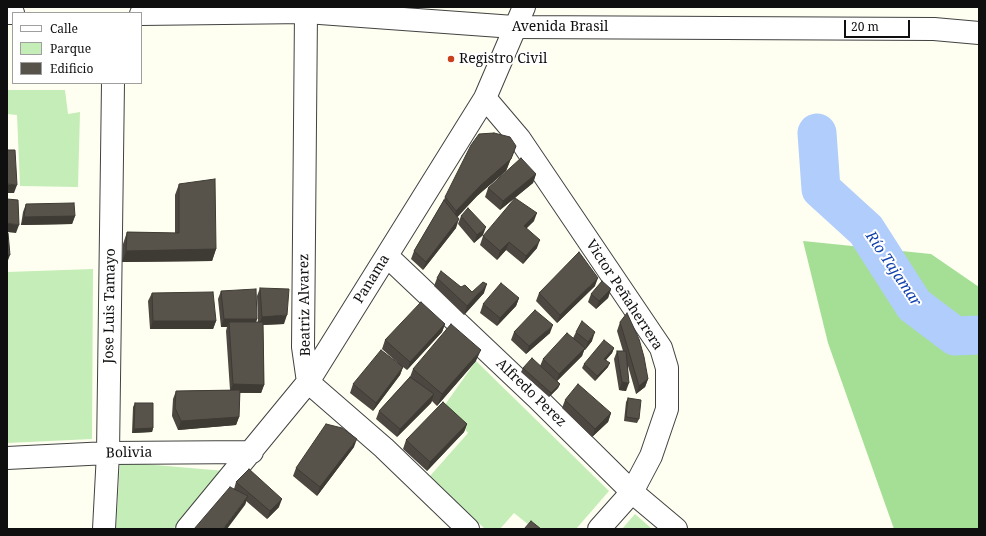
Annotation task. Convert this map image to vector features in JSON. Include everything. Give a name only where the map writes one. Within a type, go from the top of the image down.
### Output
[{"type":"street","name":"Panama","points":[[187,529],[252,452],[308,382],[485,98],[514,27],[524,7]]},
{"type":"street","name":"Avenida Brasil","points":[[142,14],[306,12],[514,27],[934,28],[979,33]]},
{"type":"street","name":"Beatriz Alvarez","points":[[306,12],[303,348],[308,382]]},
{"type":"street","name":"Jose Luis Tamayo","points":[[104,529],[108,453],[113,84]]},
{"type":"street","name":"Victor Peñaherrera","points":[[485,98],[519,138],[661,348],[667,368],[667,408],[652,456],[632,492],[599,529]]},
{"type":"street","name":"Alfredo Perez","points":[[387,256],[536,397],[632,492],[676,529]]},
{"type":"street","points":[[308,382],[384,448],[468,529]]},
{"type":"street","name":"Bolivia","points":[[7,458],[108,453],[252,452]]},
{"type":"green space","points":[[7,90],[65,90],[68,114],[80,112],[78,187],[20,186],[17,115],[7,114]]},
{"type":"green space","points":[[803,241],[931,254],[979,287],[979,529],[894,529],[828,343]]},
{"type":"green space","points":[[93,269],[92,439],[7,443],[7,272]]},
{"type":"green space","points":[[476,361],[609,491],[576,529],[534,529],[514,513],[500,529],[485,529],[430,476],[468,433],[444,406]]},
{"type":"green space","points":[[120,462],[225,471],[173,529],[116,529]]},
{"type":"green space","points":[[635,514],[652,529],[622,529]]},
{"type":"building","points":[[494,133],[510,137],[516,146],[511,159],[481,185],[456,211],[445,197],[471,145],[479,134]]},
{"type":"building","points":[[7,150],[15,150],[17,185],[7,184]]},
{"type":"building","points":[[521,158],[536,174],[503,201],[488,188]]},
{"type":"building","points":[[215,179],[216,249],[126,251],[127,232],[179,233],[179,184]]},
{"type":"building","points":[[515,198],[537,213],[524,226],[540,240],[526,256],[509,242],[500,251],[483,236]]},
{"type":"building","points":[[7,199],[18,200],[19,225],[7,223]]},
{"type":"building","points":[[444,200],[459,219],[426,262],[414,251]]},
{"type":"building","points":[[74,203],[75,216],[24,217],[26,204]]},
{"type":"building","points":[[468,208],[486,227],[477,235],[461,216]]},
{"type":"building","points":[[8,233],[10,255],[7,255]]},
{"type":"building","points":[[579,252],[598,278],[560,315],[539,293]]},
{"type":"building","points":[[441,271],[461,287],[465,285],[472,292],[483,282],[487,284],[467,306],[437,278]]},
{"type":"building","points":[[602,281],[611,289],[599,301],[591,294]]},
{"type":"building","points":[[501,283],[519,298],[500,318],[483,304]]},
{"type":"building","points":[[260,288],[289,289],[287,315],[262,317]]},
{"type":"building","points":[[256,289],[257,319],[224,319],[221,291]]},
{"type":"building","points":[[213,292],[216,321],[153,321],[152,293]]},
{"type":"building","points":[[421,302],[445,324],[410,362],[385,340]]},
{"type":"building","points":[[535,310],[553,325],[529,346],[514,332]]},
{"type":"building","points":[[627,313],[639,339],[648,379],[639,386],[620,322]]},
{"type":"building","points":[[582,321],[595,332],[588,342],[576,332]]},
{"type":"building","points":[[229,322],[263,322],[264,385],[233,384]]},
{"type":"building","points":[[451,324],[481,350],[442,394],[413,369]]},
{"type":"building","points":[[567,333],[585,348],[559,374],[543,359]]},
{"type":"building","points":[[604,340],[614,348],[604,359],[610,363],[597,376],[584,364]]},
{"type":"building","points":[[381,350],[403,367],[376,403],[353,384]]},
{"type":"building","points":[[617,351],[626,351],[629,383],[622,382]]},
{"type":"building","points":[[532,358],[560,384],[551,393],[523,368]]},
{"type":"building","points":[[410,377],[434,394],[400,429],[379,411]]},
{"type":"building","points":[[578,384],[611,413],[595,429],[565,400]]},
{"type":"building","points":[[240,390],[239,417],[181,421],[175,408],[176,391]]},
{"type":"building","points":[[628,398],[641,400],[639,419],[626,417]]},
{"type":"building","points":[[443,402],[467,424],[430,462],[406,440]]},
{"type":"building","points":[[135,403],[153,403],[153,428],[134,429]]},
{"type":"building","points":[[326,424],[342,428],[357,439],[320,487],[296,468]]},
{"type":"building","points":[[249,469],[282,499],[270,511],[236,482]]},
{"type":"building","points":[[230,487],[248,496],[223,529],[194,529]]},
{"type":"building","points":[[531,521],[541,529],[524,529]]},
{"type":"waterway","name":"Río Tajamar","points":[[817,133],[821,189],[866,230],[914,305],[955,336],[979,335]]},
{"type":"place","name":"Registro Civil","points":[[451,59]]}]
